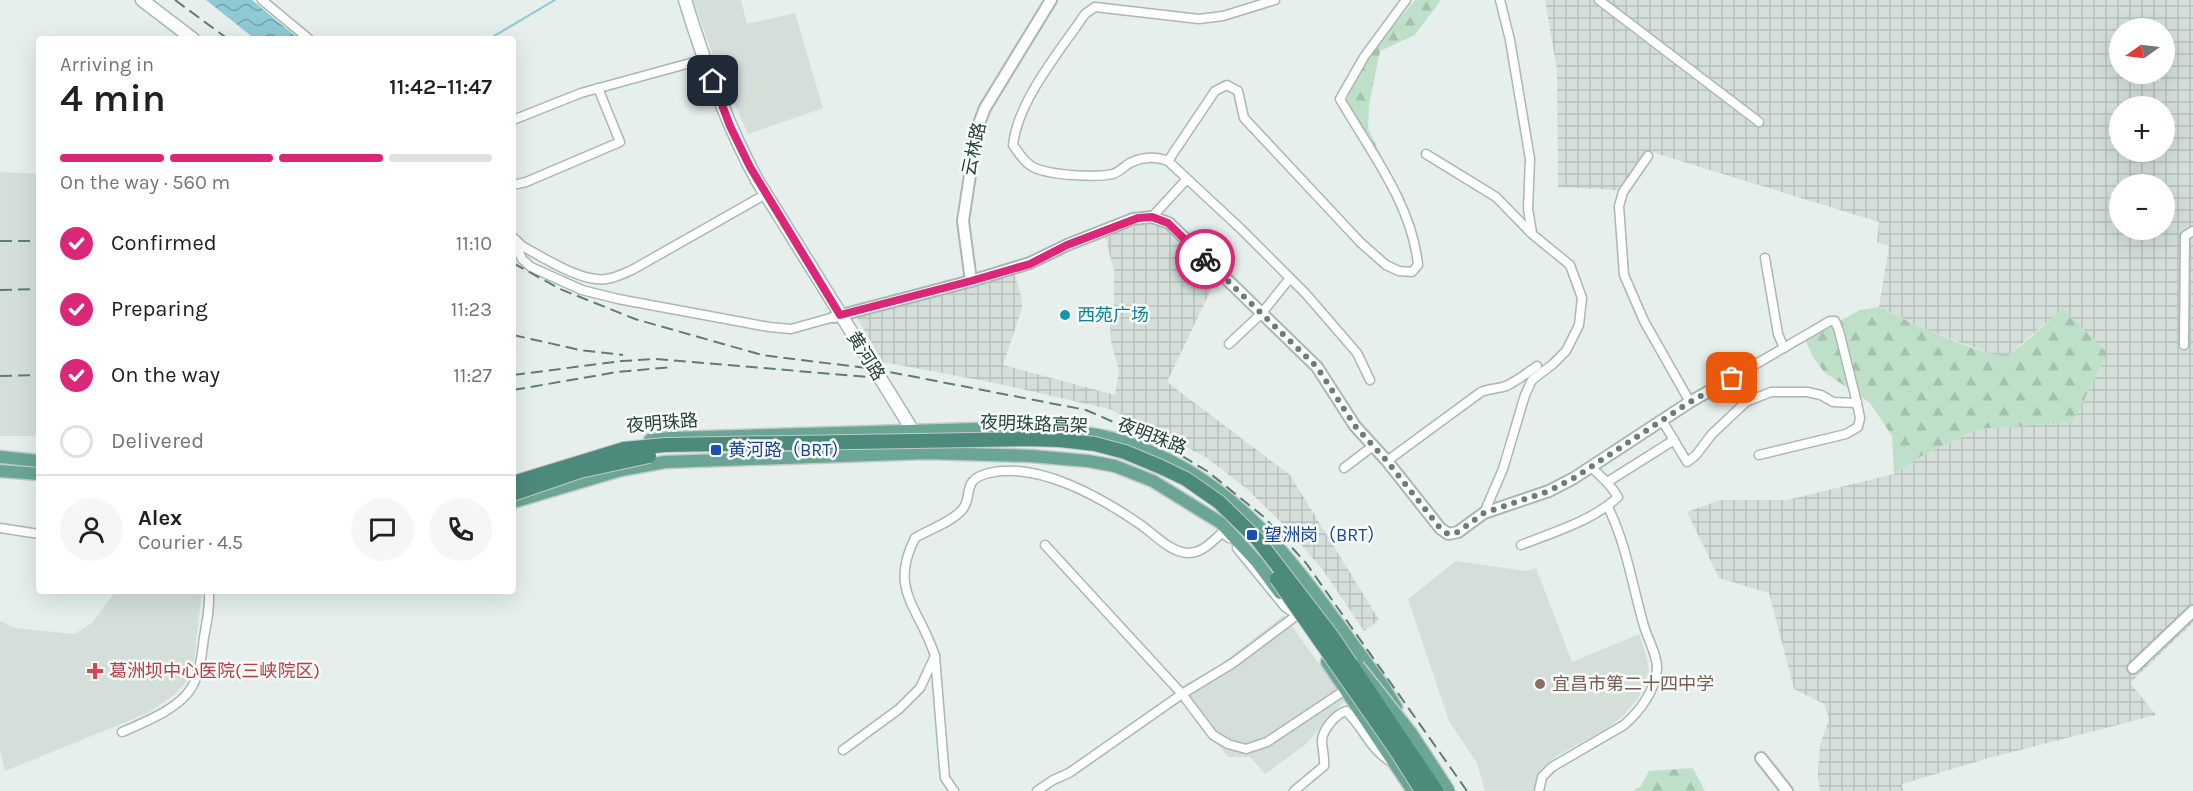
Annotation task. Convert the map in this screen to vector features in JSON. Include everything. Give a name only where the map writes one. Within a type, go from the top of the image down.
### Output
[{"type":"highway","name":"夜明珠路高架","points":[[516,482],[624,449],[664,445],[1028,439],[1095,444],[1125,452],[1186,479],[1219,502],[1257,540],[1331,635],[1436,791]]},
{"type":"highway","name":"夜明珠路高架","points":[[516,493],[580,471],[638,457],[678,453],[919,447],[1058,448],[1118,458],[1178,485],[1211,507],[1234,527],[1262,559],[1300,612],[1422,791]]},
{"type":"main road","points":[[142,0],[189,36]]},
{"type":"main road","name":"黄河路","points":[[678,0],[701,60],[763,196],[922,453]]},
{"type":"main road","name":"黄河路","points":[[685,0],[701,60]]},
{"type":"main road","name":"夜明珠路","points":[[516,476],[623,443],[670,438],[1010,428],[1056,429],[1120,441],[1190,471],[1224,493],[1278,545],[1382,684],[1447,791]]},
{"type":"main road","points":[[516,501],[621,470],[665,462],[922,453],[1031,456],[1088,461],[1114,466],[1153,482],[1221,523],[1257,562],[1297,615],[1413,791]]},
{"type":"main road","points":[[0,457],[36,461]]},
{"type":"main road","points":[[0,471],[36,474]]},
{"type":"main road","points":[[1331,635],[1367,676],[1411,733],[1447,791]]},
{"type":"street","points":[[262,0],[305,36]]},
{"type":"street","name":"云林路","points":[[971,281],[963,221],[976,129],[985,108],[1051,0]]},
{"type":"street","points":[[1275,0],[1223,16],[1199,19],[1095,7],[1085,14],[1027,100],[1014,132],[1013,145],[1022,158],[1034,168],[1054,172],[1094,176],[1121,171],[1131,162],[1158,156],[1167,161],[1241,229],[1306,294],[1358,353],[1370,380]]},
{"type":"street","points":[[1167,161],[1215,91],[1227,85],[1238,91],[1244,118],[1361,243],[1386,265],[1399,271],[1412,272],[1418,265],[1412,232],[1380,164],[1340,99],[1364,57],[1406,0]]},
{"type":"street","points":[[1500,0],[1510,40],[1530,159],[1528,209],[1532,234]]},
{"type":"street","points":[[1599,0],[1759,122]]},
{"type":"street","points":[[516,119],[598,88],[701,60]]},
{"type":"street","points":[[516,185],[620,142],[598,88]]},
{"type":"street","points":[[1426,153],[1496,197],[1532,234],[1570,265],[1582,298],[1579,325],[1566,351],[1532,380],[1525,395],[1500,478],[1484,513]]},
{"type":"street","points":[[1648,156],[1623,192],[1619,206],[1624,275],[1644,321],[1690,402]]},
{"type":"street","points":[[1152,217],[1186,180]]},
{"type":"street","points":[[516,240],[522,246],[577,273],[595,279],[613,278],[632,270],[763,196]]},
{"type":"street","points":[[516,244],[522,259],[531,267],[582,290],[618,299],[791,329],[1030,264],[1067,245],[1124,222],[1152,217],[1168,223],[1317,367],[1355,426],[1387,461],[1440,528],[1448,534],[1458,532],[1484,513],[1549,491],[1663,422],[1690,402],[1830,321],[1834,321],[1839,331],[1857,403],[1860,418],[1858,427],[1854,431],[1759,455]]},
{"type":"street","points":[[2184,345],[2185,236],[2193,231]]},
{"type":"street","points":[[1765,258],[1778,334],[1784,348]]},
{"type":"street","points":[[1229,344],[1262,313],[1290,278]]},
{"type":"street","points":[[1387,461],[1481,392],[1493,387],[1503,387],[1516,381],[1537,366]]},
{"type":"street","points":[[1732,378],[1746,402]]},
{"type":"street","points":[[1663,422],[1687,462],[1696,455],[1712,434],[1746,402],[1771,392],[1794,391],[1821,395],[1833,402],[1857,403]]},
{"type":"street","points":[[1609,481],[1674,440]]},
{"type":"street","points":[[1344,468],[1373,446]]},
{"type":"street","points":[[1521,544],[1591,516],[1608,507],[1618,497],[1609,481],[1602,478],[1591,467]]},
{"type":"street","points":[[954,791],[945,778],[935,656],[925,628],[907,595],[904,566],[915,538],[951,519],[964,508],[969,487],[974,479],[1005,471],[1054,480],[1088,493],[1141,525],[1170,547],[1187,553],[1200,551],[1222,533],[1228,537],[1285,607],[1297,615],[1233,663],[1182,694],[1069,773],[1037,791]]},
{"type":"street","points":[[1539,791],[1542,777],[1552,767],[1624,725],[1634,716],[1654,682],[1657,669],[1655,655],[1641,616],[1626,551],[1608,507]]},
{"type":"street","points":[[0,528],[36,534]]},
{"type":"street","points":[[1045,545],[1182,694],[1213,735],[1228,744],[1246,749],[1267,742],[1345,690]]},
{"type":"street","points":[[122,732],[165,711],[184,697],[193,686],[201,660],[210,603],[209,594]]},
{"type":"street","points":[[2133,668],[2193,611]]},
{"type":"street","points":[[843,750],[899,709],[920,688],[935,656]]},
{"type":"street","points":[[1293,791],[1324,766],[1325,753],[1322,741],[1324,732],[1340,713],[1346,711],[1378,754],[1397,766]]},
{"type":"street","points":[[1761,758],[1787,791]]},
{"type":"shaded area","points":[[693,0],[741,0],[747,24],[795,13],[823,108],[748,134],[711,50]]},
{"type":"shaded area","points":[[1545,0],[2193,0],[2193,623],[2130,683],[2156,715],[1989,758],[1902,784],[1903,791],[1820,791],[1818,775],[1820,745],[1829,719],[1824,704],[1794,689],[1769,593],[1719,578],[1687,512],[1720,500],[1787,500],[1894,474],[1923,455],[1978,429],[2073,422],[2063,309],[2008,355],[1993,355],[1930,331],[1879,307],[1889,246],[1877,242],[1879,222],[1648,151],[1617,190],[1558,187],[1557,70]]},
{"type":"shaded area","points":[[0,172],[36,174],[36,436],[0,436]]},
{"type":"shaded area","points":[[1148,222],[1160,224],[1217,277],[1167,382],[1290,475],[1379,620],[1364,631],[1323,570],[1285,526],[1247,489],[1207,458],[1109,409],[995,383],[883,362],[857,318],[1014,272],[1022,308],[1003,365],[1115,395],[1119,370],[1111,342],[1110,321],[1114,301],[1114,271],[1105,236]]},
{"type":"shaded area","name":"宜昌市第二十四中学","points":[[1456,561],[1526,571],[1536,568],[1572,662],[1639,634],[1649,671],[1639,697],[1623,716],[1606,729],[1557,756],[1541,769],[1534,791],[1485,791],[1477,763],[1449,721],[1408,599]]},
{"type":"shaded area","name":"葛洲坝中心医院(三峡院区)","points":[[114,594],[202,594],[194,660],[186,682],[174,695],[148,713],[5,771],[0,751],[0,621],[16,628],[74,634],[92,623]]},
{"type":"shaded area","points":[[1284,615],[1345,700],[1305,745],[1265,774],[1250,757],[1228,757],[1174,691],[1221,664]]},
{"type":"green space","points":[[1415,0],[1441,0],[1415,35],[1380,51],[1369,105],[1368,129],[1393,179],[1384,182],[1342,111],[1363,62]]},
{"type":"green space","points":[[1879,307],[1966,346],[2000,355],[2009,354],[2015,350],[2063,308],[2107,353],[2073,422],[1978,429],[1923,455],[1894,474],[1892,436],[1870,403],[1824,372],[1813,357],[1805,340],[1860,310]]},
{"type":"green space","points":[[1693,768],[1705,791],[1633,791],[1641,786],[1649,771]]},
{"type":"water","points":[[206,0],[252,0],[295,36],[251,36]]},
{"type":"waterway","points":[[494,36],[555,0]]},
{"type":"railway","points":[[175,0],[224,36]]},
{"type":"railway","points":[[0,241],[36,241]]},
{"type":"railway","points":[[516,265],[560,289],[635,319],[762,355],[874,369],[1086,410],[1157,441],[1207,471],[1264,517],[1306,563],[1467,791]]},
{"type":"railway","points":[[0,290],[36,289]]},
{"type":"railway","points":[[516,336],[580,350],[623,355]]},
{"type":"railway","points":[[516,375],[656,359],[869,377]]},
{"type":"railway","points":[[516,389],[617,372],[673,367]]},
{"type":"railway","points":[[0,376],[36,375]]},
{"type":"way so far","points":[[1205,259],[1317,367],[1355,426],[1387,461],[1440,528],[1448,534],[1458,532],[1484,513],[1549,491],[1574,478],[1663,422],[1690,402],[1732,378]]},
{"type":"place","name":"西苑广场","points":[[1065,315]]},
{"type":"place","name":"黄河路（BRT）","points":[[716,450]]},
{"type":"place","name":"望洲岗（BRT）","points":[[1252,535]]},
{"type":"place","name":"葛洲坝中心医院(三峡院区)","points":[[95,671]]},
{"type":"place","name":"宜昌市第二十四中学","points":[[1540,684]]},
{"type":"route","points":[[713,81],[742,153],[840,315],[1030,264],[1067,245],[1138,218],[1152,217],[1168,223],[1205,259]]}]
